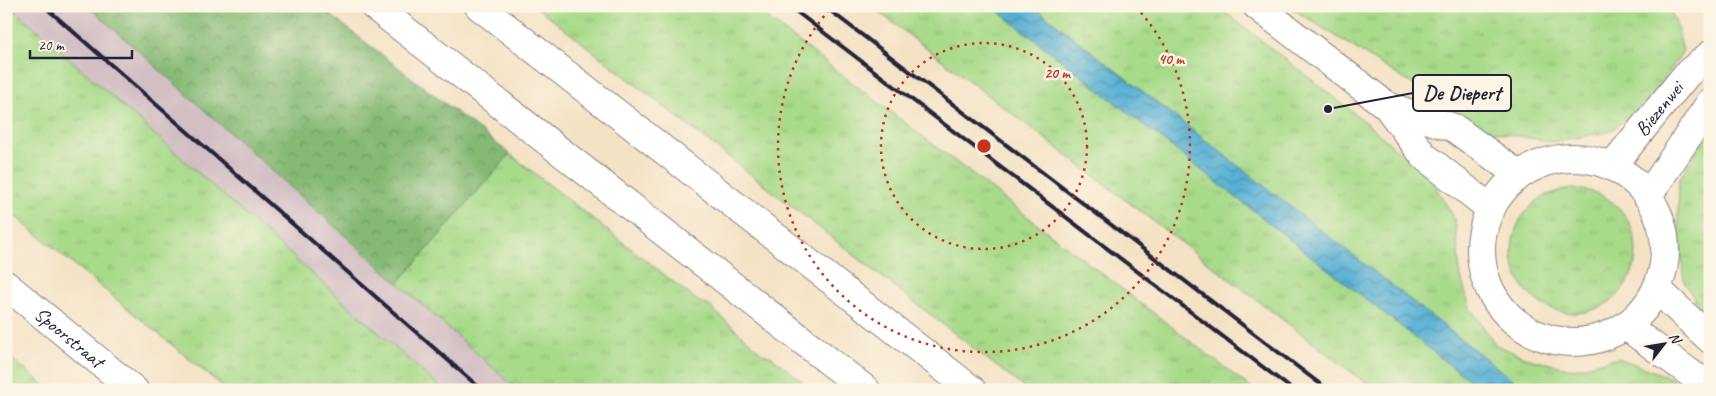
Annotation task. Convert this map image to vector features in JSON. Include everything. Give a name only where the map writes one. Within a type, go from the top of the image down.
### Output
[{"type":"main road","points":[[374,6],[866,390]]},
{"type":"main road","points":[[479,6],[972,390]]},
{"type":"main road","points":[[1257,6],[1387,106],[1424,156],[1491,209]]},
{"type":"main road","name":"Biezenwei","points":[[1612,166],[1687,74],[1710,54]]},
{"type":"main road","name":"Biezenwei","points":[[1648,196],[1710,103]]},
{"type":"main road","points":[[1387,106],[1454,128],[1519,175]]},
{"type":"main road","points":[[1564,158],[1589,159],[1612,166],[1632,178],[1648,196],[1659,217],[1665,241],[1664,266],[1657,289],[1644,309],[1626,326],[1613,333],[1584,342],[1554,340],[1539,336],[1513,320],[1493,296],[1483,268],[1482,238],[1491,209],[1503,190],[1519,175],[1541,164],[1564,158]]},
{"type":"main road","name":"Spoorstraat","points":[[6,286],[134,390]]},
{"type":"main road","points":[[1657,289],[1710,339]]},
{"type":"main road","points":[[1626,326],[1694,376],[1710,384]]},
{"type":"shaded area","points":[[10,6],[88,6],[518,390],[443,390]]},
{"type":"green space","points":[[6,6],[10,6],[443,390],[227,390],[6,209]]},
{"type":"green space","points":[[88,6],[319,6],[510,154],[398,283]]},
{"type":"green space","points":[[535,6],[752,6],[1254,390],[1027,390]]},
{"type":"green space","points":[[871,6],[992,6],[1482,390],[1375,390]]},
{"type":"green space","points":[[1033,6],[1217,6],[1358,116],[1431,179],[1455,219],[1460,274],[1470,308],[1496,345],[1532,360],[1573,369],[1618,358],[1669,377],[1684,390],[1526,390]]},
{"type":"green space","points":[[1288,6],[1667,6],[1675,20],[1683,51],[1651,99],[1609,132],[1552,142],[1485,130]]},
{"type":"green space","points":[[1710,129],[1710,323],[1684,282],[1678,217],[1679,180]]},
{"type":"green space","points":[[510,154],[699,302],[709,306],[763,354],[772,357],[813,390],[518,390],[398,283]]},
{"type":"green space","points":[[1574,189],[1598,194],[1618,207],[1631,227],[1636,251],[1631,275],[1618,295],[1598,308],[1574,313],[1550,308],[1530,295],[1517,275],[1512,251],[1517,227],[1530,207],[1550,194]]},
{"type":"green space","points":[[6,354],[50,390],[6,390]]},
{"type":"water","points":[[992,6],[1033,6],[1526,390],[1482,390]]},
{"type":"railway","points":[[44,6],[482,390]]},
{"type":"railway","points":[[789,6],[1293,390]]},
{"type":"railway","points":[[824,6],[1328,390]]},
{"type":"place","name":"De Diepert","points":[[1328,109]]}]
